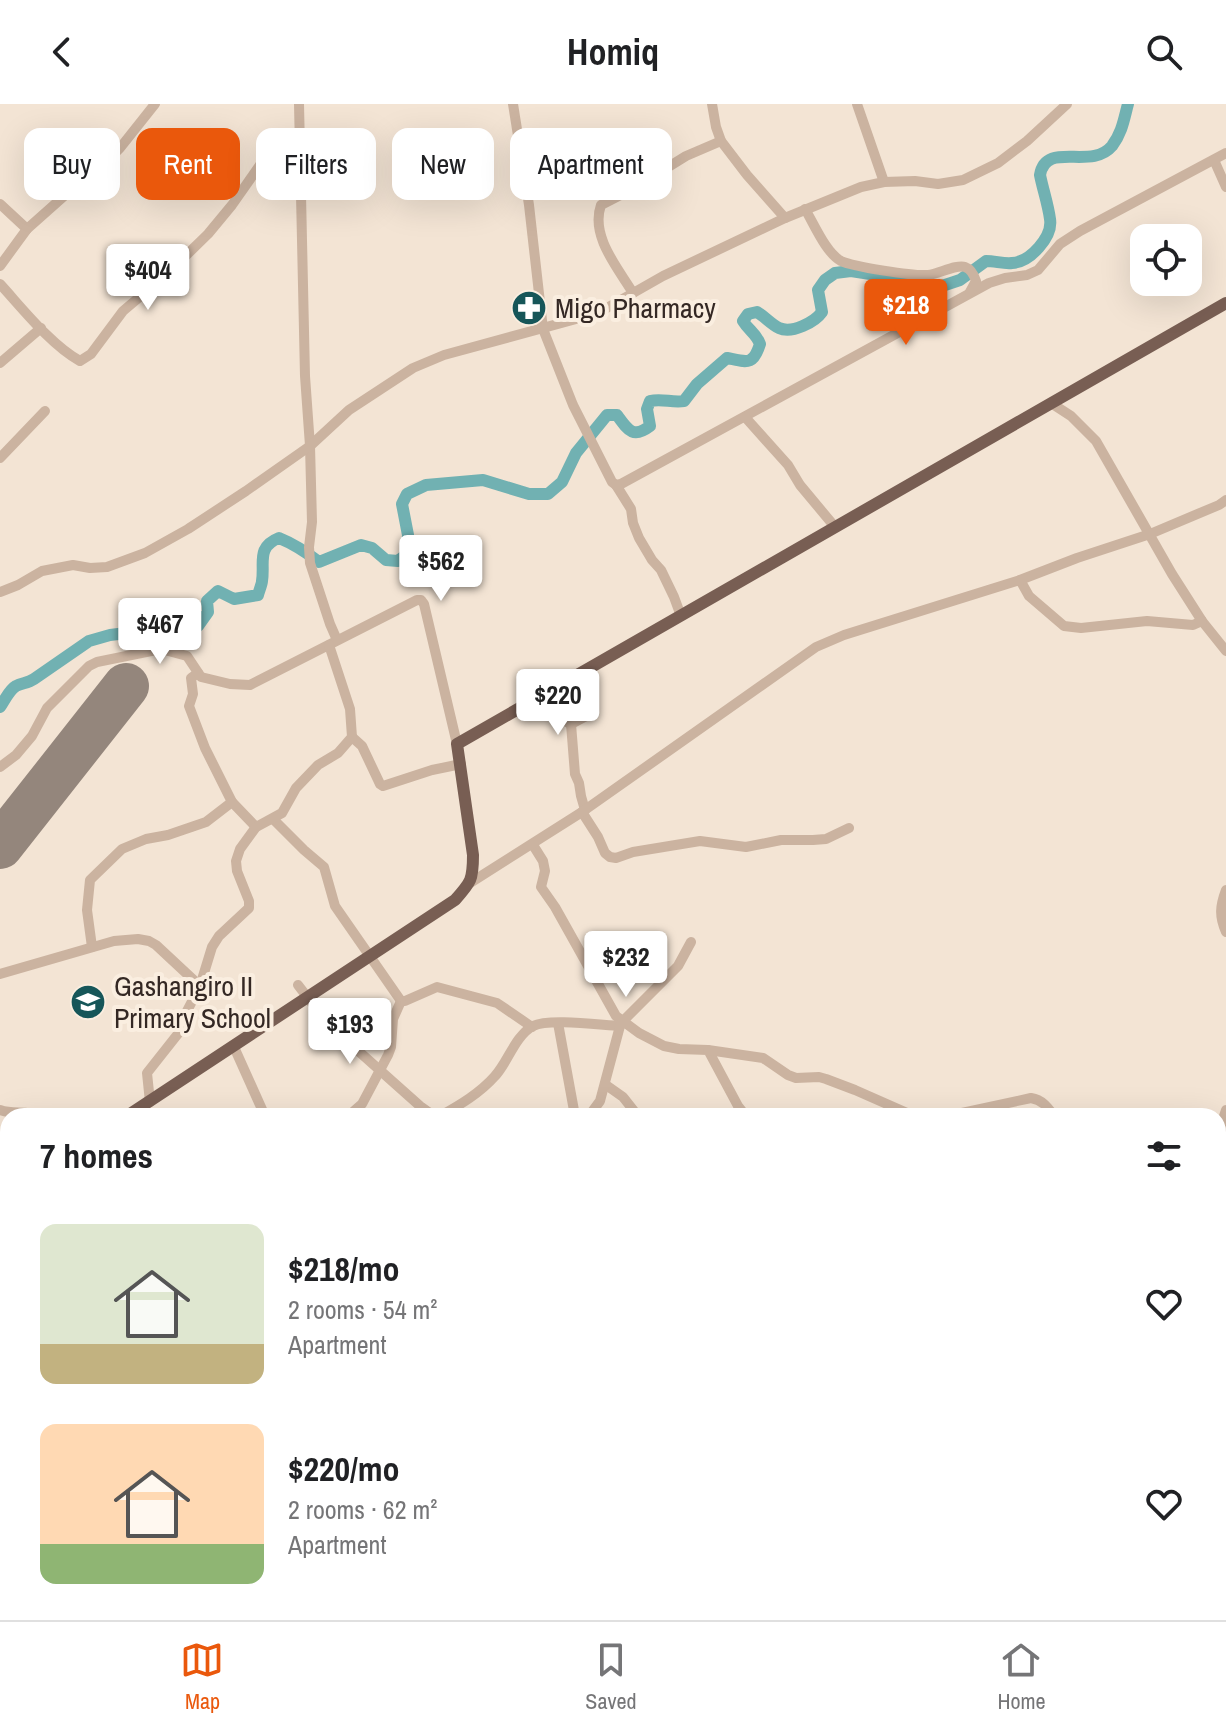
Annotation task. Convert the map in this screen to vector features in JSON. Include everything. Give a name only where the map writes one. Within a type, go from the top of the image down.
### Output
[{"type":"main road","points":[[140,1108],[455,900],[470,883],[473,855],[457,744],[1226,303]]},
{"type":"street","points":[[0,266],[27,229],[96,172],[155,104]]},
{"type":"street","points":[[299,104],[300,128]]},
{"type":"street","points":[[513,104],[529,205],[543,329],[583,426],[612,482],[631,509],[639,538],[661,570],[681,616]]},
{"type":"street","points":[[712,104],[721,141],[785,218]]},
{"type":"street","points":[[857,104],[884,182]]},
{"type":"street","points":[[2,589],[42,571],[73,565],[107,567],[145,553],[188,529],[310,446],[349,410],[413,368],[444,355],[598,313],[663,276],[805,209],[861,187],[884,182],[938,184],[963,180],[998,163],[1067,104]]},
{"type":"street","points":[[633,293],[605,247],[599,227],[601,205],[686,156],[721,141]]},
{"type":"street","points":[[616,485],[989,283],[1038,270],[1060,244],[1080,231],[1226,153]]},
{"type":"street","points":[[1214,160],[1226,187]]},
{"type":"street","points":[[0,284],[41,328],[80,361],[91,354],[123,311],[208,234],[256,171]]},
{"type":"street","points":[[301,200],[312,522],[310,563],[330,624],[350,709],[352,737],[362,746],[383,786],[461,764]]},
{"type":"street","points":[[0,204],[27,229]]},
{"type":"street","points":[[805,209],[830,252],[839,260],[876,269],[927,275],[958,266],[967,267],[976,281],[968,294]]},
{"type":"street","points":[[0,363],[41,328]]},
{"type":"street","points":[[1051,403],[1071,416],[1096,441],[1172,574],[1202,621],[1226,651]]},
{"type":"street","points":[[0,458],[45,411]]},
{"type":"street","points":[[745,417],[788,465],[800,485],[835,527]]},
{"type":"street","points":[[470,883],[584,811],[816,647],[1150,534],[1226,500]]},
{"type":"street","points":[[1020,580],[1029,596],[1064,626],[1081,628],[1147,621],[1193,625],[1202,621]]},
{"type":"street","points":[[0,767],[16,755],[32,736],[47,708],[89,666],[97,662],[161,649],[187,656],[201,677],[250,685],[417,600],[424,604],[457,744]]},
{"type":"street","points":[[198,673],[191,678],[193,694],[189,706],[205,748],[232,802],[256,827]]},
{"type":"street","points":[[528,703],[571,724]]},
{"type":"street","points":[[571,724],[588,715]]},
{"type":"street","points":[[571,724],[575,774],[584,811],[610,857],[700,841],[746,847],[781,840],[826,839],[849,828]]},
{"type":"street","points":[[150,1102],[147,1073],[181,1030],[200,986],[212,947],[219,936],[249,908],[237,871],[240,849],[256,827],[282,813],[296,788],[318,765],[338,753],[352,737]]},
{"type":"street","points":[[92,947],[87,910],[90,880],[122,849],[206,822],[232,802]]},
{"type":"street","points":[[273,819],[324,867],[335,906],[401,1001]]},
{"type":"street","points":[[533,845],[543,861],[543,892],[555,907],[621,1023],[664,1046],[763,1058],[788,1075],[826,1079],[896,1108]]},
{"type":"street","points":[[1226,890],[1220,915],[1226,932]]},
{"type":"street","points":[[0,974],[114,941],[138,939],[149,941],[200,986]]},
{"type":"street","points":[[595,1108],[606,1085],[621,1023],[678,966],[691,942]]},
{"type":"street","points":[[298,985],[328,1024],[423,1108]]},
{"type":"street","points":[[401,1001],[437,987],[497,1003],[532,1027]]},
{"type":"street","points":[[357,1108],[391,1047],[393,1019],[401,1001]]},
{"type":"street","points":[[454,1108],[496,1076],[523,1035],[532,1027],[558,1023],[621,1023]]},
{"type":"street","points":[[558,1023],[574,1108]]},
{"type":"street","points":[[234,1047],[261,1108]]},
{"type":"street","points":[[708,1050],[740,1108]]},
{"type":"street","points":[[606,1085],[623,1097],[632,1108]]},
{"type":"street","points":[[985,1108],[1031,1098],[1041,1100],[1049,1108]]},
{"type":"waterway","points":[[0,707],[18,685],[34,679],[89,641],[151,630],[187,633],[198,626],[208,612],[207,601],[218,591],[234,599],[258,595],[264,551],[279,538],[319,562],[361,545],[372,548],[386,560],[398,561],[407,554],[408,535],[402,504],[407,494],[426,485],[483,480],[529,494],[548,494],[562,482],[576,453],[607,415],[617,415],[631,431],[644,430],[650,426],[647,409],[650,401],[684,401],[697,384],[727,358],[748,361],[755,356],[760,344],[743,321],[748,314],[757,312],[776,327],[784,329],[803,326],[822,312],[818,290],[835,273],[851,271],[942,286],[960,280],[986,261],[1019,262],[1039,247],[1050,226],[1040,175],[1044,165],[1060,157],[1103,153],[1118,136],[1128,104]]},
{"type":"runway","points":[[0,846],[126,686]]},
{"type":"place","name":"Migo Pharmacy","points":[[529,308]]},
{"type":"place","name":"Gashangiro II Primary School","points":[[88,1002]]}]
